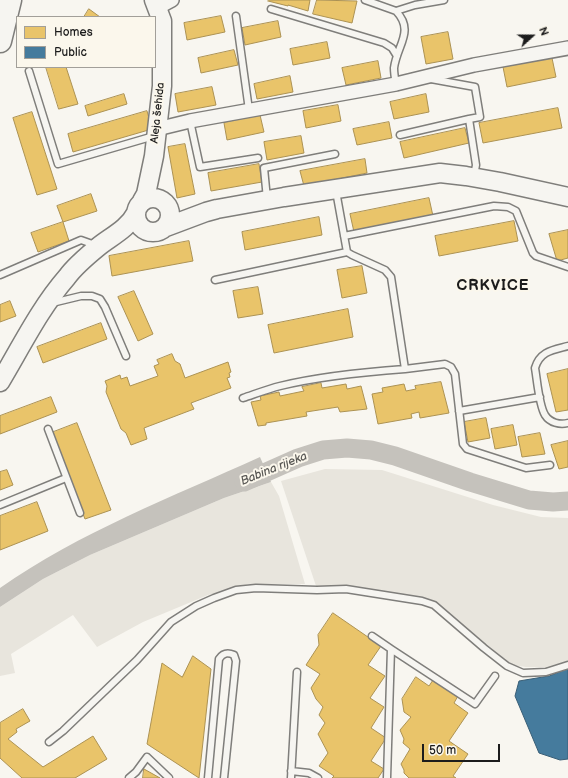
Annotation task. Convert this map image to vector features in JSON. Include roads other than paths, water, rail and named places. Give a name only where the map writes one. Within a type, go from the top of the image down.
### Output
[{"type":"highway","points":[[0,41],[10,0]]},
{"type":"main road","name":"Aleja šehida","points":[[139,207],[146,194],[154,156],[162,86],[161,3]]},
{"type":"main road","name":"Aleja šehida","points":[[154,156],[159,193],[165,203]]},
{"type":"main road","points":[[0,382],[47,304],[67,276],[133,219],[139,207],[152,197],[176,210],[187,213],[206,212],[268,200],[440,173],[474,177],[568,197]]},
{"type":"main road","points":[[165,203],[170,216],[166,227]]},
{"type":"main road","points":[[139,207],[137,223],[144,230]]},
{"type":"main road","points":[[103,244],[128,233],[144,230],[156,232],[206,212]]},
{"type":"street","points":[[157,132],[190,121],[396,84],[474,65],[568,48]]},
{"type":"lane","points":[[365,0],[396,11],[403,19],[405,30],[394,69],[396,84]]},
{"type":"lane","points":[[396,11],[415,5],[444,0]]},
{"type":"lane","points":[[271,9],[384,43],[392,48],[397,56]]},
{"type":"lane","points":[[236,16],[249,110]]},
{"type":"lane","points":[[29,71],[58,164],[157,132]]},
{"type":"lane","points":[[400,135],[480,117],[475,87],[422,78]]},
{"type":"lane","points":[[469,119],[476,165],[474,177]]},
{"type":"lane","points":[[190,121],[200,167],[258,158]]},
{"type":"lane","points":[[268,200],[264,168],[335,154]]},
{"type":"lane","points":[[336,189],[347,252]]},
{"type":"lane","points":[[344,236],[490,207],[504,206],[516,211],[533,253],[536,256],[568,267]]},
{"type":"lane","points":[[0,275],[81,240],[103,244]]},
{"type":"lane","points":[[215,280],[347,252],[386,270],[391,277],[405,369]]},
{"type":"lane","points":[[47,304],[81,296],[92,296],[100,299],[105,307],[126,356]]},
{"type":"lane","points":[[568,346],[548,351],[542,355],[535,368],[544,414],[554,422],[562,424],[568,423]]},
{"type":"lane","points":[[243,398],[280,386],[316,379],[445,364],[451,367],[455,374],[463,444],[467,449],[526,468],[550,464]]},
{"type":"lane","points":[[459,411],[540,397]]},
{"type":"lane","points":[[48,429],[80,514]]},
{"type":"lane","points":[[0,505],[66,478]]},
{"type":"lane","points":[[49,742],[63,731],[137,660],[171,622],[196,606],[236,590],[256,588],[317,590],[346,589],[422,601],[434,605],[507,666],[523,673],[546,672],[568,665]]},
{"type":"lane","points":[[372,636],[475,704],[495,676]]},
{"type":"lane","points":[[387,778],[391,649]]},
{"type":"lane","points":[[208,778],[219,659],[227,653],[234,655],[236,662],[224,778]]},
{"type":"lane","points":[[297,672],[291,775],[309,773],[318,778]]},
{"type":"lane","points":[[129,778],[136,772],[147,757],[169,778]]},
{"type":"waterway","name":"Babina rijeka","points":[[244,482],[298,458],[323,450],[347,448],[371,450],[395,456],[470,482],[529,500],[553,502],[568,501]]},
{"type":"district","name":"CRKVICE","points":[[493,286]]}]
